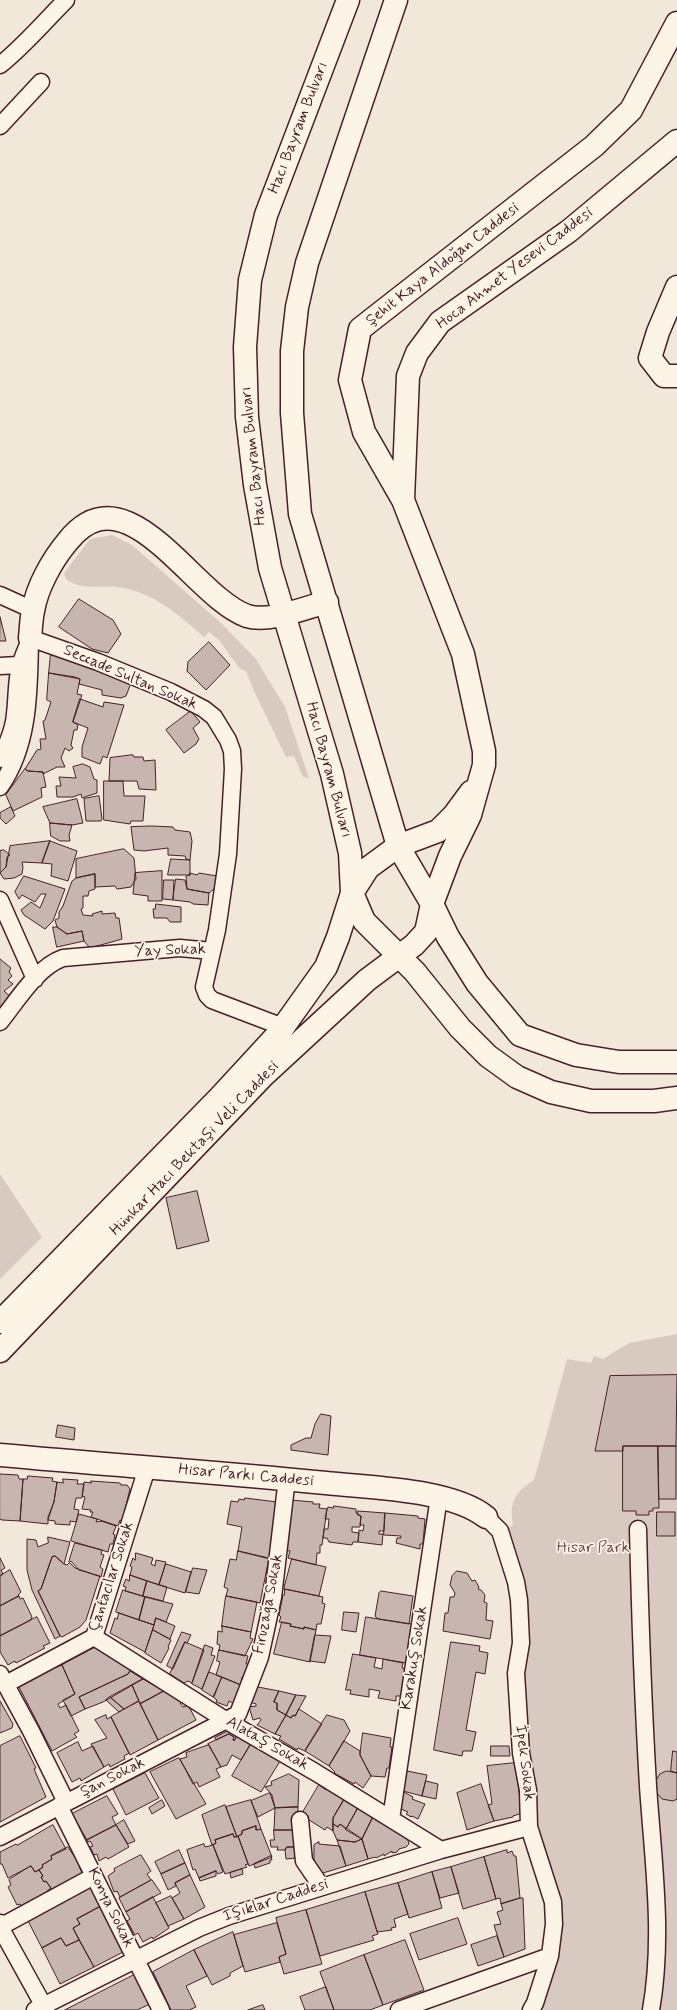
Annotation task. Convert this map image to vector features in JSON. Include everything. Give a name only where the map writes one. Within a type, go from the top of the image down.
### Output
[{"type":"street","points":[[0,66],[18,50],[66,0]]},
{"type":"street","name":"Hacı Bayram Bulvarı","points":[[348,0],[266,215],[250,280],[245,347],[247,417],[265,545],[283,614],[332,774],[350,853],[352,893],[364,921],[416,972],[460,1028],[488,1056],[517,1077],[551,1092],[591,1101],[677,1098]]},
{"type":"street","points":[[396,0],[307,263],[297,307],[292,351],[292,413],[300,514],[398,846],[432,904],[448,937],[478,983],[520,1035],[576,1055],[619,1062],[677,1062]]},
{"type":"street","name":"Şehit Kaya Aldoğan Caddesi","points":[[432,904],[450,856],[470,815],[484,765],[484,752],[463,654],[403,500],[364,432],[350,380],[360,329],[594,146],[631,110],[677,23]]},
{"type":"street","points":[[0,126],[41,82]]},
{"type":"street","name":"Hoca Ahmet Yesevi Caddesi","points":[[403,500],[408,376],[418,353],[440,322],[569,231],[677,141]]},
{"type":"street","points":[[677,287],[661,324],[650,358],[664,376],[677,376]]},
{"type":"street","points":[[0,787],[16,760],[27,712],[30,638],[33,610],[44,579],[64,546],[74,532],[88,522],[99,518],[116,519],[129,522],[146,534],[238,611],[247,616],[263,618],[326,602]]},
{"type":"street","points":[[0,595],[33,610]]},
{"type":"street","points":[[0,759],[12,731],[15,715],[18,665],[30,638]]},
{"type":"street","name":"Seccade Sultan Sokak","points":[[30,638],[98,662],[171,692],[204,709],[214,718],[225,734],[232,751],[230,823]]},
{"type":"street","points":[[0,666],[18,665]]},
{"type":"street","points":[[352,893],[368,868],[398,846],[438,831],[454,815],[479,780]]},
{"type":"street","name":"Yay Sokak","points":[[35,979],[49,964],[71,957],[173,948],[212,951],[221,906],[230,823]]},
{"type":"street","name":"Hünkar Hacı Bektaşi Veli Caddesi","points":[[0,1322],[220,1097],[283,1027],[326,967],[338,937],[352,893]]},
{"type":"street","points":[[0,900],[35,979],[0,1022]]},
{"type":"street","points":[[398,955],[414,945],[426,932],[432,904]]},
{"type":"street","points":[[212,951],[204,986],[207,995],[222,1004],[283,1027]]},
{"type":"street","name":"Hünkar Hacı Bektaşi Veli Caddesi","points":[[0,1351],[263,1076],[367,980],[398,955]]},
{"type":"street","name":"Hisar Parkı Caddesi","points":[[0,1455],[147,1468],[287,1478],[439,1497],[476,1508],[486,1517]]},
{"type":"street","name":"Çantacılar Sokak","points":[[3,1679],[94,1637],[147,1468]]},
{"type":"street","name":"Firuzağa Sokak","points":[[227,1721],[238,1714],[241,1709],[260,1657],[273,1597],[287,1478]]},
{"type":"street","name":"Karakuş Sokak","points":[[391,1819],[439,1497]]},
{"type":"street","name":"İpek Sokak","points":[[486,1517],[500,1531],[516,1582],[519,1600],[521,1635],[516,1673],[517,1706],[521,1753],[528,1790],[529,1827],[553,1902],[554,1924],[550,1956],[535,2003],[531,2010]]},
{"type":"street","points":[[638,1529],[642,1671],[648,1786],[657,1899],[657,1935],[651,2010]]},
{"type":"street","name":"Alataş Sokak","points":[[94,1637],[227,1721],[441,1850]]},
{"type":"street","name":"Konya Sokak","points":[[3,1679],[63,1804],[94,1876],[161,2010]]},
{"type":"street","name":"Şan Sokak","points":[[0,1837],[227,1721]]},
{"type":"street","points":[[300,1820],[304,1861],[321,1886]]},
{"type":"street","name":"Işıklar Caddesi","points":[[42,2009],[199,1928],[229,1916],[321,1886],[441,1850],[529,1827]]},
{"type":"street","points":[[42,2009],[0,1927],[94,1876]]},
{"type":"street","points":[[399,2010],[550,1956]]},
{"type":"green space","points":[[112,535],[132,545],[221,623],[256,659],[285,707],[309,778],[303,777],[294,756],[286,757],[246,671],[240,669],[219,640],[209,632],[204,637],[185,620],[164,605],[142,593],[117,587],[91,587],[78,585],[66,579],[64,573],[90,539]]},
{"type":"green space","points":[[0,1174],[42,1237],[0,1279]]},
{"type":"green space","name":"Hisar Park","points":[[677,1334],[677,2010],[531,2010],[554,1924],[534,1843],[521,1643],[500,1531],[513,1525],[512,1510],[515,1498],[527,1484],[534,1480],[567,1359],[591,1363],[594,1356],[603,1359],[629,1343]]},
{"type":"building","points":[[79,599],[113,620],[121,634],[108,653],[92,649],[59,627]]},
{"type":"building","points":[[0,617],[6,641],[0,641]]},
{"type":"building","points":[[209,642],[230,665],[206,690],[187,671],[188,662]]},
{"type":"building","points":[[51,653],[131,683],[126,696],[121,698],[102,695],[102,690],[79,684],[80,679],[49,673]]},
{"type":"building","points":[[49,673],[80,679],[77,694],[82,695],[73,722],[78,725],[77,730],[74,730],[71,745],[73,748],[69,751],[65,748],[61,758],[65,767],[57,767],[43,774],[43,772],[28,771],[25,769],[37,750],[41,749],[40,739],[46,739],[43,721],[45,720],[51,702],[47,700]]},
{"type":"building","points":[[80,699],[103,707],[104,702],[124,705],[107,758],[103,756],[100,764],[82,757],[82,747],[88,728],[73,722]]},
{"type":"building","points":[[191,711],[200,722],[193,728],[199,739],[196,744],[184,753],[166,730]]},
{"type":"building","points":[[133,755],[134,757],[143,757],[144,761],[155,760],[156,790],[139,789],[137,781],[109,781],[110,758]]},
{"type":"building","points":[[83,764],[90,767],[94,779],[97,780],[97,793],[82,798],[81,794],[73,797],[57,797],[56,786],[61,786],[59,777],[76,778],[73,767]]},
{"type":"building","points":[[25,769],[28,771],[43,772],[46,787],[41,788],[42,797],[13,811],[6,795]]},
{"type":"building","points":[[104,781],[123,781],[124,796],[145,796],[143,821],[131,821],[130,824],[104,820]]},
{"type":"building","points":[[99,796],[101,821],[86,821],[84,799]]},
{"type":"building","points":[[77,799],[83,823],[72,825],[50,823],[43,807]]},
{"type":"building","points":[[11,807],[15,816],[6,824],[0,818],[0,813]]},
{"type":"building","points":[[50,823],[72,825],[69,835],[70,841],[60,841],[51,836]]},
{"type":"building","points":[[131,827],[173,827],[175,830],[190,832],[192,841],[190,860],[186,859],[185,856],[168,855],[168,848],[144,851],[134,850]]},
{"type":"building","points":[[50,841],[42,863],[22,862],[22,874],[14,878],[4,879],[0,873],[6,867],[10,846]]},
{"type":"building","points":[[50,841],[77,851],[68,881],[51,876],[52,864],[42,863]]},
{"type":"building","points":[[124,849],[134,858],[136,879],[131,887],[117,889],[115,886],[95,887],[95,874],[76,878],[76,859]]},
{"type":"building","points":[[4,850],[10,855],[7,857],[6,867],[0,873],[0,851]]},
{"type":"building","points":[[171,859],[190,860],[190,875],[168,875]]},
{"type":"building","points":[[162,871],[162,901],[148,901],[148,896],[133,894],[135,873]]},
{"type":"building","points":[[190,873],[197,875],[199,873],[217,876],[214,889],[209,893],[187,889],[186,876],[190,875]]},
{"type":"building","points":[[95,874],[95,889],[89,891],[88,896],[83,896],[83,908],[81,909],[83,915],[93,916],[92,914],[102,911],[102,914],[115,913],[116,918],[119,918],[122,939],[90,948],[84,941],[82,931],[67,934],[57,927],[55,920],[59,918],[59,912],[63,906],[72,881],[76,878]]},
{"type":"building","points":[[24,876],[65,889],[53,921],[45,929],[24,915],[21,910],[31,902],[40,908],[46,894],[41,894],[35,902],[22,895],[19,899],[15,892]]},
{"type":"building","points":[[176,879],[185,880],[187,889],[209,893],[208,905],[173,900]]},
{"type":"building","points":[[164,880],[174,880],[173,900],[163,899]]},
{"type":"building","points":[[156,904],[181,907],[181,922],[170,922],[167,918],[154,918],[153,909],[155,909]]},
{"type":"building","points":[[53,927],[57,927],[67,934],[82,931],[84,941],[57,947]]},
{"type":"building","points":[[0,959],[11,968],[9,972],[12,976],[8,980],[13,984],[4,991],[12,998],[4,1009],[0,1006]]},
{"type":"building","points":[[197,1191],[209,1241],[177,1249],[166,1198]]},
{"type":"building","points":[[677,1375],[676,1446],[623,1446],[623,1451],[595,1451],[610,1376]]},
{"type":"building","points":[[321,1414],[331,1416],[328,1455],[291,1450],[291,1445],[306,1438],[311,1438],[315,1424]]},
{"type":"building","points":[[58,1425],[75,1428],[74,1440],[56,1437]]},
{"type":"building","points":[[623,1446],[658,1446],[659,1508],[653,1508],[653,1511],[649,1511],[649,1515],[636,1515],[636,1511],[623,1511]]},
{"type":"building","points":[[658,1446],[676,1446],[676,1499],[659,1499]]},
{"type":"building","points":[[0,1474],[18,1475],[19,1479],[23,1479],[20,1521],[0,1519]]},
{"type":"building","points":[[28,1476],[53,1478],[52,1481],[57,1482],[54,1502],[48,1517],[48,1524],[20,1521],[23,1479],[27,1479]]},
{"type":"building","points":[[63,1479],[78,1480],[77,1484],[84,1484],[82,1498],[76,1498],[74,1509],[79,1510],[76,1522],[70,1521],[70,1525],[55,1524],[55,1521],[48,1520],[54,1501],[57,1482],[63,1483]]},
{"type":"building","points":[[91,1481],[120,1483],[121,1485],[127,1485],[130,1489],[122,1521],[120,1520],[118,1526],[91,1517],[93,1512],[90,1512],[91,1510],[82,1509],[85,1497],[82,1496],[84,1482],[91,1483]]},
{"type":"building","points":[[245,1498],[277,1502],[270,1559],[238,1551],[242,1527],[227,1524],[231,1501],[238,1502],[239,1499],[244,1500]]},
{"type":"building","points":[[291,1500],[313,1502],[313,1504],[320,1504],[319,1508],[327,1509],[322,1545],[320,1545],[320,1553],[317,1553],[316,1565],[288,1558],[290,1551],[285,1550]]},
{"type":"building","points":[[334,1506],[356,1509],[356,1513],[361,1516],[360,1527],[352,1527],[352,1532],[359,1533],[358,1542],[353,1542],[352,1545],[329,1542],[327,1538],[323,1538],[324,1529],[328,1529],[329,1519],[325,1519],[327,1509],[328,1507],[333,1508]]},
{"type":"building","points":[[358,1511],[385,1513],[384,1531],[379,1531],[379,1534],[383,1534],[382,1545],[358,1542],[359,1530],[363,1531],[364,1525],[360,1525],[361,1516],[358,1515]]},
{"type":"building","points":[[657,1512],[675,1512],[675,1536],[657,1536]]},
{"type":"building","points":[[385,1513],[418,1516],[418,1518],[425,1519],[423,1544],[420,1544],[420,1549],[396,1543],[397,1538],[401,1538],[401,1536],[384,1535]]},
{"type":"building","points":[[79,1514],[97,1519],[96,1522],[101,1521],[116,1526],[113,1534],[115,1535],[113,1544],[110,1544],[108,1552],[71,1541]]},
{"type":"building","points":[[48,1537],[70,1542],[64,1564],[55,1556],[52,1557],[41,1589],[38,1591],[60,1636],[55,1639],[32,1590],[27,1570],[27,1539],[36,1540],[38,1547],[48,1543]]},
{"type":"building","points":[[75,1543],[102,1550],[101,1554],[104,1555],[100,1567],[103,1569],[101,1577],[75,1568],[69,1562]]},
{"type":"building","points":[[238,1551],[269,1558],[260,1603],[226,1596],[228,1589],[224,1587],[230,1559],[236,1560]]},
{"type":"building","points":[[136,1553],[153,1558],[151,1564],[155,1566],[156,1560],[166,1562],[159,1585],[130,1575],[132,1567],[130,1566],[133,1558],[135,1560]]},
{"type":"building","points":[[55,1556],[64,1564],[67,1565],[71,1561],[79,1570],[100,1576],[86,1620],[80,1627],[62,1637],[60,1636],[38,1591],[41,1589],[52,1557]]},
{"type":"building","points":[[0,1558],[5,1568],[1,1570],[3,1574],[0,1576]]},
{"type":"building","points":[[292,1559],[326,1567],[319,1596],[284,1589]]},
{"type":"building","points":[[166,1564],[191,1572],[185,1593],[159,1585]]},
{"type":"building","points":[[193,1568],[207,1570],[199,1594],[186,1592]]},
{"type":"building","points":[[10,1570],[21,1592],[18,1595],[19,1596],[0,1606],[0,1576]]},
{"type":"building","points":[[457,1571],[467,1573],[472,1581],[475,1580],[479,1587],[478,1589],[485,1595],[484,1602],[487,1603],[486,1620],[493,1621],[490,1639],[443,1631],[445,1613],[448,1613],[450,1597],[454,1597],[455,1593],[450,1585],[452,1576]]},
{"type":"building","points":[[130,1575],[147,1581],[143,1596],[125,1591],[126,1587],[123,1586],[126,1579],[129,1581]]},
{"type":"building","points":[[147,1581],[167,1587],[163,1601],[143,1596]]},
{"type":"building","points":[[285,1589],[323,1597],[322,1603],[325,1604],[321,1624],[317,1624],[316,1630],[290,1626],[291,1624],[279,1622],[281,1617],[279,1615]]},
{"type":"building","points":[[123,1590],[145,1597],[139,1620],[116,1612]]},
{"type":"building","points":[[381,1591],[413,1596],[409,1624],[378,1619],[375,1616],[379,1593]]},
{"type":"building","points":[[19,1596],[20,1599],[23,1598],[32,1617],[31,1620],[0,1636],[0,1606]]},
{"type":"building","points":[[226,1596],[257,1602],[251,1632],[222,1626]]},
{"type":"building","points":[[145,1597],[173,1604],[166,1622],[156,1618],[154,1625],[139,1620]]},
{"type":"building","points":[[344,1612],[359,1613],[356,1632],[342,1630]]},
{"type":"building","points":[[119,1613],[154,1625],[145,1652],[110,1633],[115,1618],[117,1619]]},
{"type":"building","points":[[37,1617],[50,1643],[43,1646],[45,1648],[16,1663],[15,1661],[8,1665],[0,1652],[0,1636]]},
{"type":"building","points":[[366,1617],[412,1624],[406,1663],[360,1655]]},
{"type":"building","points":[[156,1618],[175,1626],[170,1639],[153,1630]]},
{"type":"building","points":[[282,1622],[291,1624],[290,1626],[316,1630],[310,1662],[274,1654]]},
{"type":"building","points":[[222,1626],[251,1632],[250,1638],[253,1639],[245,1656],[219,1650],[220,1645],[217,1644],[218,1631],[222,1632]]},
{"type":"building","points":[[153,1630],[171,1640],[168,1647],[169,1648],[161,1663],[145,1653]]},
{"type":"building","points":[[182,1632],[191,1635],[187,1643],[185,1642],[173,1669],[167,1666]]},
{"type":"building","points":[[315,1635],[331,1636],[325,1663],[310,1661]]},
{"type":"building","points":[[185,1642],[204,1650],[192,1683],[188,1681],[184,1683],[170,1674]]},
{"type":"building","points":[[451,1642],[480,1646],[479,1651],[488,1653],[485,1674],[476,1672],[466,1730],[476,1732],[472,1751],[463,1751],[462,1756],[434,1750]]},
{"type":"building","points":[[205,1645],[213,1648],[211,1655],[215,1656],[202,1689],[192,1684]]},
{"type":"building","points":[[96,1647],[131,1670],[128,1674],[79,1697],[85,1709],[71,1716],[63,1700],[75,1694],[62,1665]]},
{"type":"building","points":[[219,1650],[248,1656],[246,1664],[249,1664],[246,1677],[242,1677],[241,1685],[216,1675],[220,1662],[217,1661]]},
{"type":"building","points":[[353,1654],[376,1658],[374,1667],[382,1669],[383,1659],[403,1663],[402,1668],[406,1669],[401,1696],[396,1696],[396,1701],[378,1698],[380,1691],[369,1689],[369,1697],[350,1694],[351,1690],[346,1690]]},
{"type":"building","points":[[56,1665],[57,1667],[62,1665],[75,1694],[58,1704],[60,1708],[66,1705],[79,1731],[74,1734],[77,1737],[52,1751],[18,1685]]},
{"type":"building","points":[[130,1671],[143,1679],[103,1702],[85,1709],[79,1697],[128,1674]]},
{"type":"building","points":[[209,1672],[222,1677],[213,1697],[202,1690]]},
{"type":"building","points":[[222,1677],[241,1685],[235,1704],[229,1701],[227,1706],[216,1702],[217,1700],[214,1698]]},
{"type":"building","points":[[143,1679],[164,1691],[140,1704],[132,1685]]},
{"type":"building","points":[[132,1685],[139,1701],[124,1709],[110,1697]]},
{"type":"building","points":[[258,1687],[279,1691],[274,1702],[277,1703],[277,1710],[286,1715],[275,1734],[257,1725],[261,1720],[260,1718],[253,1720],[249,1707],[256,1706],[256,1704],[250,1702],[254,1691],[255,1692]]},
{"type":"building","points":[[164,1691],[182,1702],[180,1703],[183,1707],[188,1705],[196,1720],[158,1740],[140,1704]]},
{"type":"building","points":[[279,1691],[296,1695],[286,1715],[277,1710],[277,1703],[274,1702]]},
{"type":"building","points":[[296,1695],[306,1696],[295,1716],[293,1715],[291,1718],[286,1715]]},
{"type":"building","points":[[110,1697],[124,1709],[119,1712],[106,1700]]},
{"type":"building","points":[[0,1701],[13,1724],[12,1728],[0,1733]]},
{"type":"building","points":[[139,1701],[158,1740],[130,1755],[111,1717]]},
{"type":"building","points":[[299,1709],[322,1724],[305,1751],[298,1748],[297,1750],[279,1739],[281,1736],[275,1734],[286,1715],[291,1718],[293,1715],[295,1716]]},
{"type":"building","points":[[106,1715],[107,1719],[111,1717],[129,1753],[124,1756],[125,1759],[110,1767],[109,1764],[104,1767],[91,1744],[107,1738],[95,1720]]},
{"type":"building","points":[[327,1715],[344,1720],[350,1731],[329,1766],[305,1751]]},
{"type":"building","points":[[228,1731],[249,1740],[248,1743],[237,1736],[234,1741],[234,1737],[229,1734],[216,1740],[215,1738]]},
{"type":"building","points":[[363,1733],[391,1738],[390,1747],[392,1747],[389,1768],[387,1768],[385,1777],[371,1776],[360,1755]]},
{"type":"building","points":[[229,1734],[234,1737],[234,1741],[237,1736],[248,1743],[249,1740],[252,1742],[241,1760],[232,1755],[227,1765],[221,1767],[208,1744]]},
{"type":"building","points":[[20,1736],[36,1768],[34,1769],[46,1797],[0,1822],[0,1746]]},
{"type":"building","points":[[344,1741],[360,1751],[360,1755],[371,1776],[363,1788],[355,1782],[354,1784],[334,1773],[335,1772],[329,1766]]},
{"type":"building","points":[[78,1742],[82,1751],[93,1746],[104,1767],[81,1781],[80,1778],[72,1782],[57,1753]]},
{"type":"building","points":[[252,1742],[282,1758],[261,1792],[232,1776]]},
{"type":"building","points":[[209,1745],[221,1767],[216,1769],[220,1777],[199,1787],[197,1782],[193,1784],[180,1759],[187,1757],[186,1753]]},
{"type":"building","points":[[491,1746],[509,1746],[510,1756],[491,1756]]},
{"type":"building","points":[[673,1751],[677,1752],[677,1773],[671,1771]]},
{"type":"building","points":[[179,1758],[206,1804],[176,1819],[150,1772]]},
{"type":"building","points":[[515,1763],[522,1813],[513,1817],[494,1821],[488,1805],[492,1804],[487,1766]]},
{"type":"building","points":[[407,1771],[427,1775],[422,1796],[403,1791],[402,1779],[405,1779]]},
{"type":"building","points":[[667,1771],[677,1773],[677,1799],[673,1801],[662,1799],[655,1791],[656,1780],[660,1774]]},
{"type":"building","points":[[145,1773],[159,1798],[126,1815],[113,1789]]},
{"type":"building","points":[[289,1774],[299,1780],[298,1807],[275,1808],[272,1795],[265,1787],[272,1785],[271,1782]]},
{"type":"building","points":[[426,1781],[438,1784],[436,1799],[422,1796]]},
{"type":"building","points":[[481,1784],[494,1821],[467,1830],[457,1793]]},
{"type":"building","points":[[319,1785],[326,1790],[328,1786],[345,1798],[333,1818],[333,1831],[327,1827],[325,1830],[306,1818],[308,1816],[303,1812]]},
{"type":"building","points":[[404,1792],[413,1797],[412,1799],[425,1804],[418,1819],[412,1816],[411,1817],[406,1814],[408,1812],[401,1809]]},
{"type":"building","points":[[270,1793],[275,1808],[258,1817],[251,1801]]},
{"type":"building","points":[[107,1796],[118,1814],[112,1817],[116,1825],[87,1840],[72,1814]]},
{"type":"building","points":[[345,1798],[359,1806],[346,1829],[340,1824],[338,1827],[333,1824],[333,1818]]},
{"type":"building","points":[[162,1800],[165,1806],[152,1814],[149,1808]]},
{"type":"building","points":[[251,1800],[261,1829],[256,1830],[256,1826],[242,1831],[242,1834],[237,1837],[226,1807]]},
{"type":"building","points":[[225,1805],[237,1837],[234,1837],[233,1834],[215,1840],[216,1843],[212,1845],[202,1815]]},
{"type":"building","points":[[359,1806],[373,1817],[362,1839],[346,1830]]},
{"type":"building","points":[[298,1807],[297,1830],[274,1830],[275,1808]]},
{"type":"building","points":[[373,1817],[407,1837],[409,1844],[406,1847],[399,1849],[397,1852],[392,1853],[392,1851],[384,1856],[384,1854],[376,1858],[368,1859],[362,1839]]},
{"type":"building","points":[[124,1820],[135,1841],[128,1844],[116,1825]]},
{"type":"building","points":[[333,1824],[338,1827],[340,1824],[362,1839],[355,1842],[337,1840],[333,1831]]},
{"type":"building","points":[[53,1825],[66,1849],[51,1856],[52,1859],[42,1865],[43,1867],[35,1872],[31,1866],[8,1878],[2,1864],[0,1864],[0,1852],[16,1844],[17,1845]]},
{"type":"building","points":[[116,1825],[129,1847],[108,1859],[106,1857],[99,1861],[97,1854],[94,1855],[90,1847],[93,1846],[90,1841],[88,1842],[87,1840]]},
{"type":"building","points":[[256,1826],[256,1830],[261,1829],[272,1857],[249,1866],[238,1836],[242,1834],[242,1831]]},
{"type":"building","points":[[274,1830],[296,1830],[296,1847],[287,1847],[285,1850],[277,1850],[278,1847],[271,1847],[270,1840],[274,1840]]},
{"type":"building","points":[[233,1834],[234,1837],[238,1836],[248,1864],[245,1865],[247,1867],[225,1874],[213,1845],[216,1843],[215,1840]]},
{"type":"building","points":[[362,1839],[368,1859],[346,1866],[337,1840],[355,1842]]},
{"type":"building","points":[[319,1842],[319,1844],[340,1846],[346,1866],[323,1873],[314,1866],[314,1845]]},
{"type":"building","points":[[204,1844],[205,1847],[213,1845],[223,1872],[218,1874],[216,1871],[199,1878],[195,1869],[193,1870],[187,1850]]},
{"type":"building","points":[[68,1847],[80,1865],[79,1866],[82,1873],[52,1890],[46,1881],[44,1882],[41,1877],[43,1876],[39,1870],[43,1867],[42,1865],[52,1859],[51,1856]]},
{"type":"building","points":[[287,1847],[296,1847],[297,1858],[286,1859],[285,1850]]},
{"type":"building","points":[[179,1850],[185,1863],[161,1874],[155,1862]]},
{"type":"building","points":[[507,1850],[507,1853],[512,1851],[514,1856],[516,1856],[520,1898],[501,1904],[500,1898],[496,1899],[484,1857]]},
{"type":"building","points":[[141,1855],[151,1871],[147,1874],[151,1880],[120,1897],[117,1891],[114,1892],[108,1876],[115,1871],[114,1869]]},
{"type":"building","points":[[271,1856],[272,1860],[270,1860],[270,1863],[255,1868],[254,1864]]},
{"type":"building","points":[[484,1857],[496,1899],[463,1909],[451,1867]]},
{"type":"building","points":[[185,1863],[190,1875],[175,1883],[176,1886],[168,1890],[161,1874]]},
{"type":"building","points":[[31,1866],[35,1872],[39,1870],[43,1876],[41,1877],[44,1882],[46,1881],[51,1888],[47,1891],[48,1893],[22,1907],[20,1904],[17,1905],[8,1887],[11,1885],[9,1880]]},
{"type":"building","points":[[451,1867],[459,1893],[440,1898],[432,1872]]},
{"type":"building","points":[[242,1869],[243,1874],[231,1878],[230,1873]]},
{"type":"building","points":[[216,1871],[216,1876],[200,1881],[199,1878]]},
{"type":"building","points":[[432,1872],[442,1908],[409,1918],[398,1883]]},
{"type":"building","points":[[190,1875],[205,1907],[184,1919],[172,1898],[180,1893],[175,1883]]},
{"type":"building","points":[[152,1880],[161,1893],[126,1912],[119,1898]]},
{"type":"building","points":[[398,1883],[408,1914],[394,1919],[396,1927],[391,1928],[392,1930],[377,1932],[365,1892]]},
{"type":"building","points":[[90,1886],[101,1906],[77,1919],[80,1924],[73,1928],[79,1940],[66,1946],[61,1938],[42,1948],[27,1919]]},
{"type":"building","points":[[365,1892],[378,1934],[372,1936],[374,1940],[320,1956],[306,1910]]},
{"type":"building","points":[[171,1896],[184,1919],[168,1926],[156,1903]]},
{"type":"building","points":[[153,1897],[169,1928],[153,1939],[152,1937],[143,1942],[138,1933],[135,1935],[127,1921],[130,1919],[126,1912]]},
{"type":"building","points":[[523,1898],[525,1949],[504,1957],[494,1925],[501,1924],[497,1912],[503,1910],[501,1904]]},
{"type":"building","points":[[103,1905],[127,1950],[94,1967],[73,1928],[80,1924],[77,1919]]},
{"type":"building","points":[[306,1910],[322,1964],[284,1974],[279,1957],[286,1954],[276,1918]]},
{"type":"building","points":[[458,1918],[467,1944],[419,1960],[410,1934]]},
{"type":"building","points":[[277,1923],[286,1954],[279,1957],[280,1962],[245,1972],[234,1935]]},
{"type":"building","points":[[233,1932],[243,1966],[230,1973],[230,1976],[212,1985],[194,1950]]},
{"type":"building","points":[[497,1936],[504,1957],[478,1966],[471,1945]]},
{"type":"building","points":[[61,1938],[66,1946],[79,1940],[94,1967],[60,1984],[42,1948]]},
{"type":"building","points":[[405,1940],[424,1990],[383,2005],[364,1955]]},
{"type":"building","points":[[194,1950],[207,1976],[186,1986],[196,2007],[189,2010],[171,2010],[153,1972]]},
{"type":"building","points":[[364,1955],[383,2005],[370,2010],[334,2010],[320,1972]]},
{"type":"building","points":[[136,1974],[150,2004],[137,2010],[65,2010]]},
{"type":"building","points":[[326,1987],[334,2010],[305,2010],[300,1997]]},
{"type":"building","points":[[263,2005],[265,2010],[248,2010]]}]
